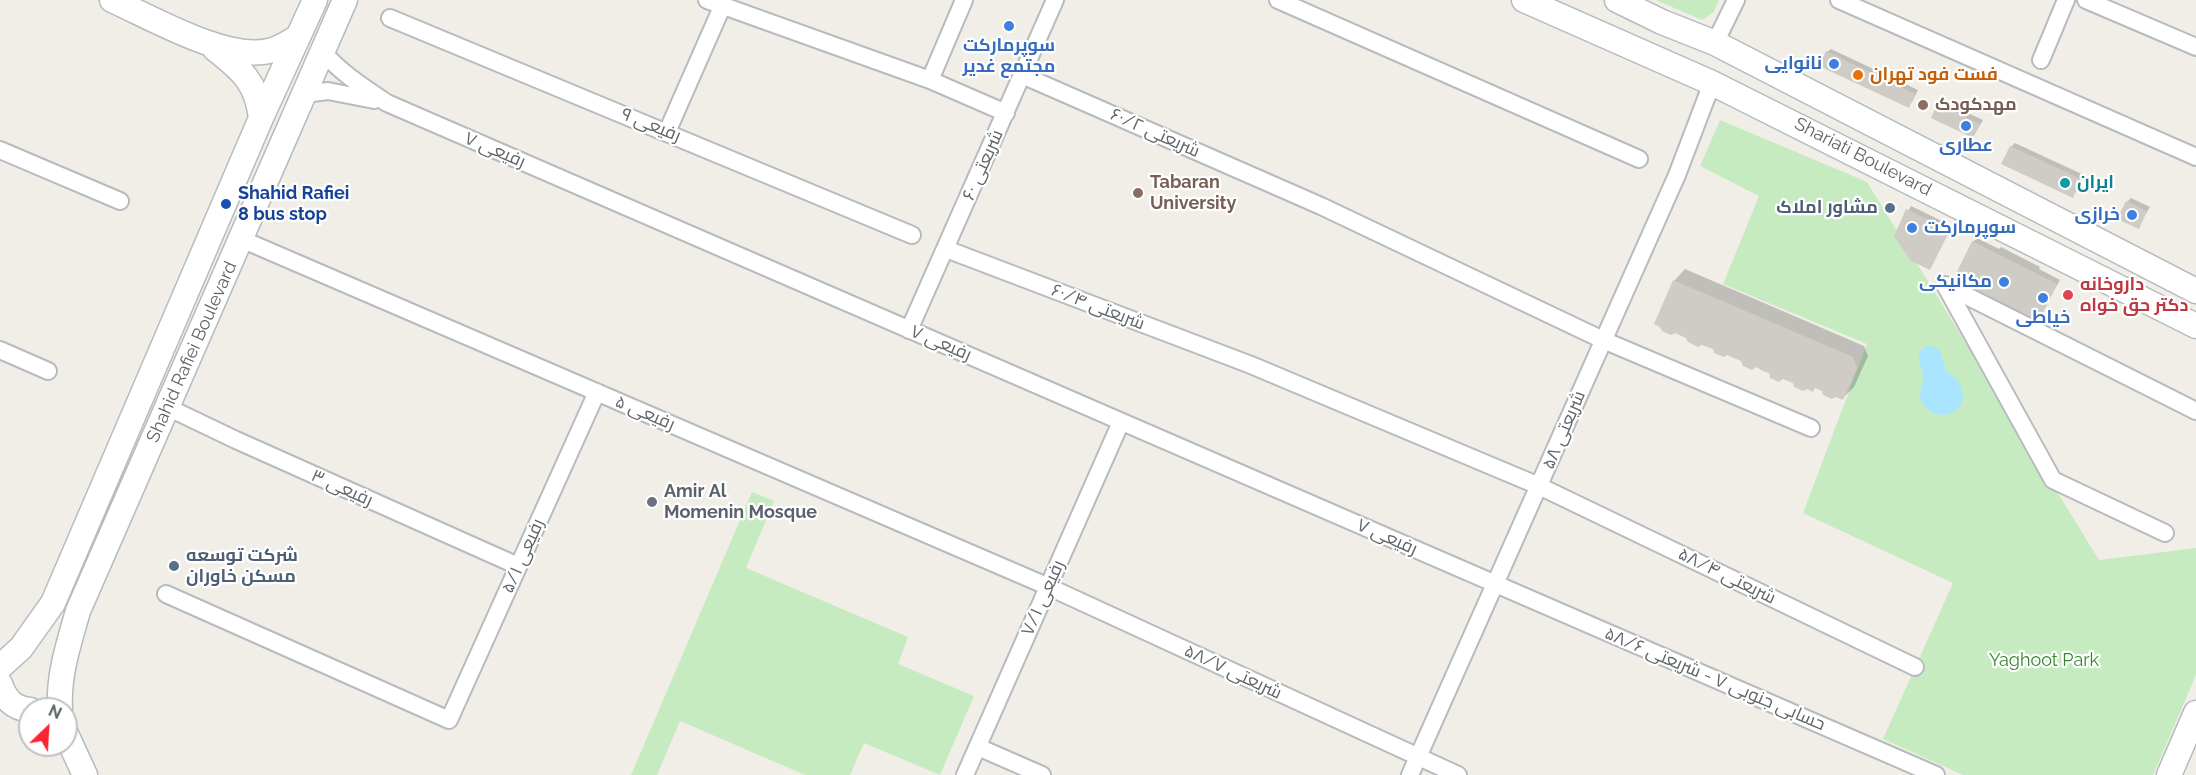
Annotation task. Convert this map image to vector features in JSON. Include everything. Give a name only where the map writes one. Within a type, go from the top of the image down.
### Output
[{"type":"main road","points":[[112,0],[206,42],[242,52],[271,51],[298,37]]},
{"type":"main road","name":"Shahid Rafiei Boulevard","points":[[1,674],[53,603],[261,118],[315,0]]},
{"type":"main road","name":"Shahid Rafiei Boulevard","points":[[60,697],[66,653],[78,611],[345,0]]},
{"type":"main road","name":"Shariati Boulevard","points":[[1524,0],[1712,83],[2196,326]]},
{"type":"main road","name":"Shariati Boulevard","points":[[1617,0],[1662,22],[1715,43],[2196,291]]},
{"type":"main road","points":[[206,42],[246,76],[257,98],[261,118]]},
{"type":"main road","points":[[1,674],[5,698],[18,708]]},
{"type":"main road","points":[[2169,775],[2194,723]]},
{"type":"main road","points":[[77,757],[85,775]]},
{"type":"street","points":[[930,80],[964,0]]},
{"type":"street","name":"شریعتی ۶۰","points":[[909,330],[1055,0]]},
{"type":"street","points":[[1278,0],[1639,159]]},
{"type":"street","points":[[1715,43],[1736,0]]},
{"type":"street","points":[[1839,0],[2196,157]]},
{"type":"street","points":[[2041,60],[2066,0]]},
{"type":"street","points":[[2086,0],[2196,47]]},
{"type":"street","points":[[667,132],[715,3],[930,80],[1006,112]]},
{"type":"street","name":"رفیعی ۹","points":[[390,18],[912,235]]},
{"type":"street","points":[[322,51],[334,66],[351,80],[387,103]]},
{"type":"street","name":"شریعتی ۶۰/۲","points":[[1022,75],[1322,206],[1603,340],[1811,428]]},
{"type":"street","name":"شریعتی ۵۸","points":[[1410,775],[1677,175],[1712,83]]},
{"type":"street","points":[[304,94],[328,91],[387,103]]},
{"type":"street","name":"رفیعی ۷","points":[[387,103],[1494,584]]},
{"type":"street","points":[[0,150],[120,201]]},
{"type":"street","name":"رفیعی ۵","points":[[240,239],[1048,587]]},
{"type":"street","name":"شریعتی ۶۰/۴","points":[[946,249],[1251,365],[1539,486]]},
{"type":"street","points":[[2165,533],[2053,480],[1945,285],[2196,411]]},
{"type":"street","points":[[0,350],[48,371]]},
{"type":"street","name":"رفیعی ۵/۱","points":[[166,594],[449,720],[597,392]]},
{"type":"street","name":"رفیعی ۳","points":[[167,407],[518,566]]},
{"type":"street","name":"رفیعی ۷/۱","points":[[965,775],[1121,422]]},
{"type":"street","name":"شریعتی ۵۸/۴","points":[[1539,486],[1915,667]]},
{"type":"street","name":"حسابی جنوبی ۷ - شریعتی ۵۸/۶","points":[[1494,584],[1936,775]]},
{"type":"street","name":"شریعتی ۵۸/۷","points":[[1048,587],[1458,775]]},
{"type":"street","points":[[978,747],[1042,775]]},
{"type":"green space","points":[[1656,0],[1719,0],[1714,12],[1702,20]]},
{"type":"green space","name":"Yaghoot Park","points":[[1720,120],[1867,182],[2099,560],[2196,548],[2196,675],[2153,775],[1963,775],[1883,739],[1953,583],[1803,513],[1867,344],[1723,284],[1759,196],[1700,166]]},
{"type":"green space","points":[[752,492],[774,501],[746,568],[908,637],[898,664],[974,696],[940,775],[864,743],[850,775],[805,775],[680,721],[657,775],[631,775]]},
{"type":"water","points":[[1929,345],[1939,349],[1947,372],[1959,383],[1962,390],[1961,404],[1951,413],[1942,415],[1930,412],[1921,399],[1923,379],[1919,354]]},
{"type":"building","points":[[1826,51],[1915,94],[1909,108],[1819,66]]},
{"type":"building","points":[[1937,104],[1980,124],[1973,138],[1931,118]]},
{"type":"building","points":[[2010,146],[2081,179],[2073,198],[2001,164]]},
{"type":"building","name":"خرازی","points":[[2126,201],[2147,211],[2139,229],[2117,219]]},
{"type":"building","points":[[1906,209],[1950,230],[1930,270],[1911,261],[1894,236]]},
{"type":"building","points":[[1972,241],[2057,284],[2038,323],[1952,282]]},
{"type":"building","points":[[1673,280],[1853,357],[1857,368],[1843,400],[1836,397],[1832,399],[1815,388],[1813,392],[1807,389],[1803,391],[1783,379],[1779,382],[1770,378],[1769,373],[1756,367],[1752,370],[1743,366],[1741,361],[1714,353],[1713,349],[1702,345],[1698,347],[1675,333],[1671,335],[1662,331],[1654,324]]},
{"type":"place","name":"سوپرمارکت مجتمع غدیر","points":[[1009,26]]},
{"type":"place","name":"نانوایی","points":[[1834,64]]},
{"type":"place","name":"فست فود تهران","points":[[1858,75]]},
{"type":"place","name":"مهدکودک","points":[[1923,105]]},
{"type":"place","name":"عطاری","points":[[1966,126]]},
{"type":"place","name":"ایران","points":[[2065,183]]},
{"type":"place","name":"Tabaran University","points":[[1138,193]]},
{"type":"place","name":"Shahid Rafiei 8 bus stop","points":[[226,204]]},
{"type":"place","name":"مشاور املاک","points":[[1890,208]]},
{"type":"place","name":"خرازی","points":[[2132,215]]},
{"type":"place","name":"سوپرمارکت","points":[[1912,228]]},
{"type":"place","name":"مکانیکی","points":[[2004,282]]},
{"type":"place","name":"داروخانه دکتر حق خواه","points":[[2068,295]]},
{"type":"place","name":"خیاطی","points":[[2043,298]]},
{"type":"place","name":"Amir Al Momenin Mosque","points":[[652,502]]},
{"type":"place","name":"شرکت توسعه مسکن خاوران","points":[[174,566]]}]
